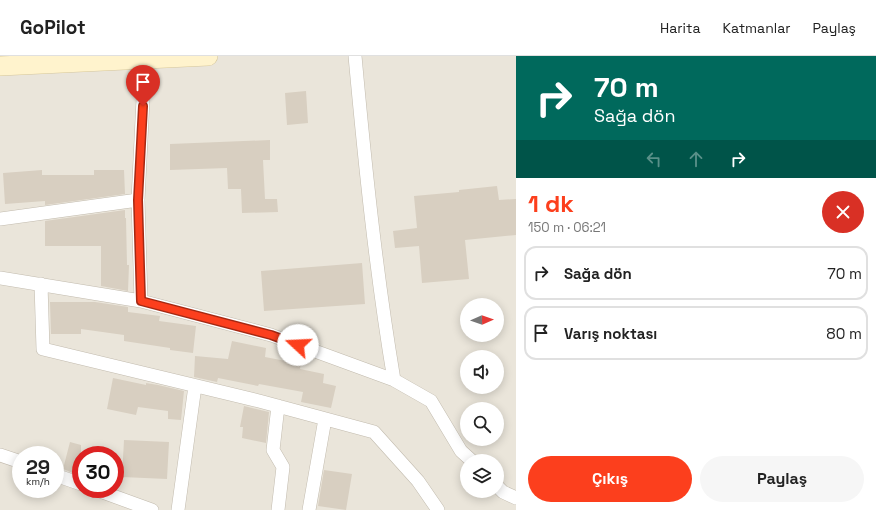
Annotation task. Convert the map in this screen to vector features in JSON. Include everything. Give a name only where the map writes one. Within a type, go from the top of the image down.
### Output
[{"type":"street","points":[[0,66],[208,56]]},
{"type":"street","points":[[355,56],[366,171],[385,327],[394,380]]},
{"type":"street","points":[[141,301],[138,200],[146,59]]},
{"type":"street","points":[[0,219],[138,200]]},
{"type":"street","points":[[0,278],[141,301],[271,335],[394,380],[431,401],[465,454]]},
{"type":"street","points":[[40,284],[43,350],[278,406],[374,432],[418,481],[438,510]]},
{"type":"street","points":[[178,510],[195,386]]},
{"type":"street","points":[[278,406],[273,450],[283,467],[278,510]]},
{"type":"street","points":[[309,510],[325,419]]},
{"type":"street","points":[[0,455],[12,459]]},
{"type":"street","points":[[504,492],[516,498]]},
{"type":"street","points":[[119,498],[152,510]]},
{"type":"shaded area","points":[[0,56],[516,56],[516,510],[0,510]]},
{"type":"building","points":[[306,91],[308,123],[287,125],[285,93]]},
{"type":"building","points":[[270,140],[270,160],[263,160],[265,199],[277,199],[278,212],[242,213],[241,189],[228,189],[227,168],[170,170],[170,144]]},
{"type":"building","points":[[42,170],[42,175],[94,175],[94,170],[124,170],[125,194],[45,205],[45,201],[5,204],[3,173]]},
{"type":"building","points":[[497,186],[499,200],[516,199],[516,235],[465,240],[469,279],[422,283],[419,246],[395,248],[393,231],[417,228],[414,196],[459,192],[459,190]]},
{"type":"building","points":[[125,210],[127,265],[129,265],[128,291],[101,286],[101,246],[45,246],[45,221]]},
{"type":"building","points":[[362,263],[365,304],[264,311],[261,271]]},
{"type":"building","points":[[50,302],[95,302],[128,307],[128,312],[160,316],[159,321],[196,326],[193,353],[124,341],[124,335],[81,329],[81,334],[51,334]]},
{"type":"building","points":[[232,341],[266,348],[265,357],[301,364],[300,369],[324,374],[323,383],[336,386],[331,408],[301,402],[303,392],[259,384],[258,386],[218,378],[217,382],[194,377],[195,356],[228,359]]},
{"type":"building","points":[[113,378],[146,385],[146,383],[158,385],[184,391],[181,420],[168,419],[168,411],[138,407],[136,415],[107,409]]},
{"type":"building","points":[[244,406],[269,412],[266,443],[242,438],[243,427],[240,427]]},
{"type":"building","points":[[124,440],[169,442],[167,479],[124,477]]},
{"type":"building","points":[[70,442],[81,445],[72,446],[72,472],[64,469]]},
{"type":"building","points":[[324,470],[352,474],[346,510],[318,506]]},
{"type":"route","points":[[143,106],[138,200],[141,301],[271,335],[298,345]]}]
